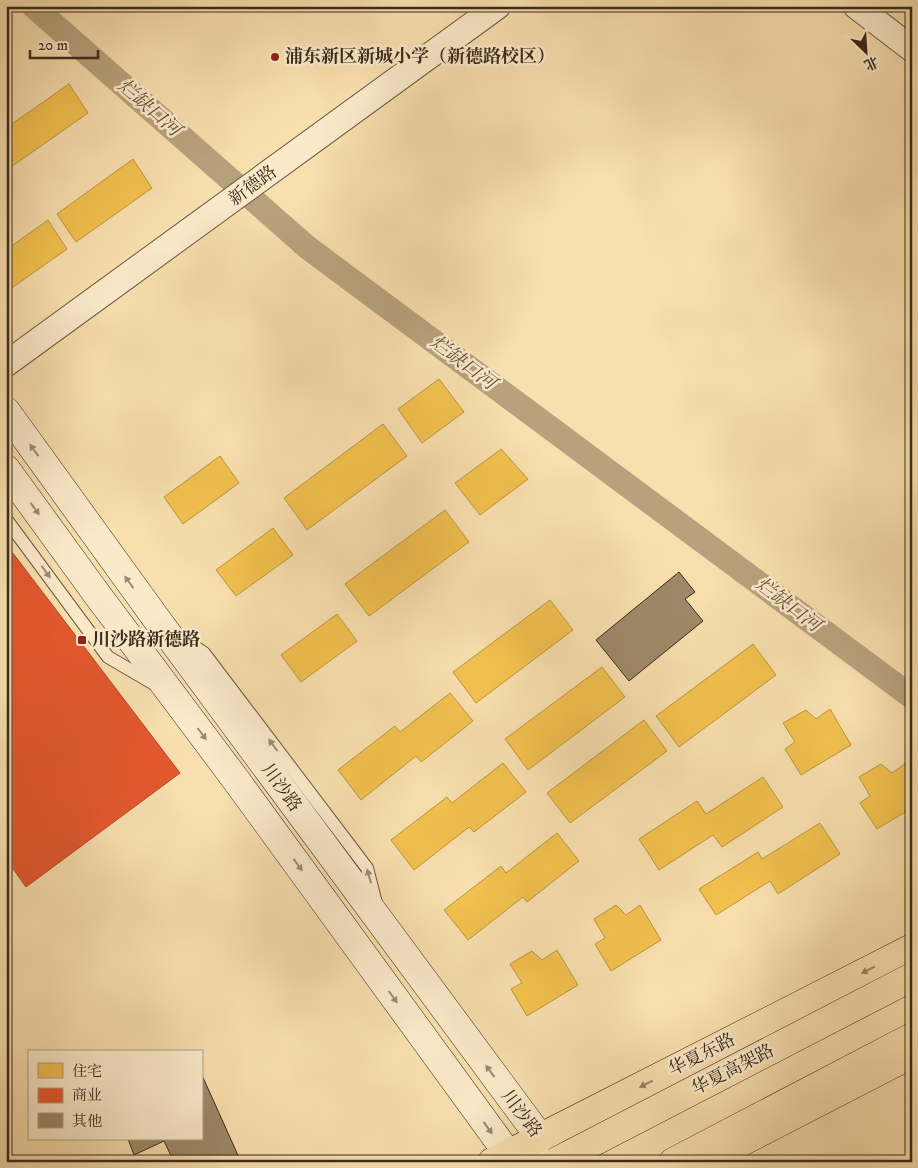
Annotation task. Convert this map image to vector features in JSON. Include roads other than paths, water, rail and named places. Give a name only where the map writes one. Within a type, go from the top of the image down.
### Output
[{"type":"main road","name":"川沙路","points":[[6,412],[539,1138],[559,1162]]},
{"type":"main road","name":"川沙路","points":[[6,469],[236,780],[504,1159]]},
{"type":"main road","name":"华夏东路","points":[[504,1159],[539,1138],[912,948]]},
{"type":"main road","name":"华夏高架路","points":[[555,1162],[912,977]]},
{"type":"main road","points":[[673,1162],[912,1037]]},
{"type":"main road","points":[[703,1162],[912,1054]]},
{"type":"street","name":"新德路","points":[[6,364],[498,6]]},
{"type":"street","points":[[856,6],[912,49]]},
{"type":"lane","points":[[6,519],[108,657],[172,695]]},
{"type":"waterway","name":"烂缺口河","points":[[33,6],[307,247],[912,697]]},
{"type":"place","name":"浦东新区新城小学（新德路校区）","points":[[275,57]]},
{"type":"place","name":"川沙路新德路","points":[[82,640]]}]
